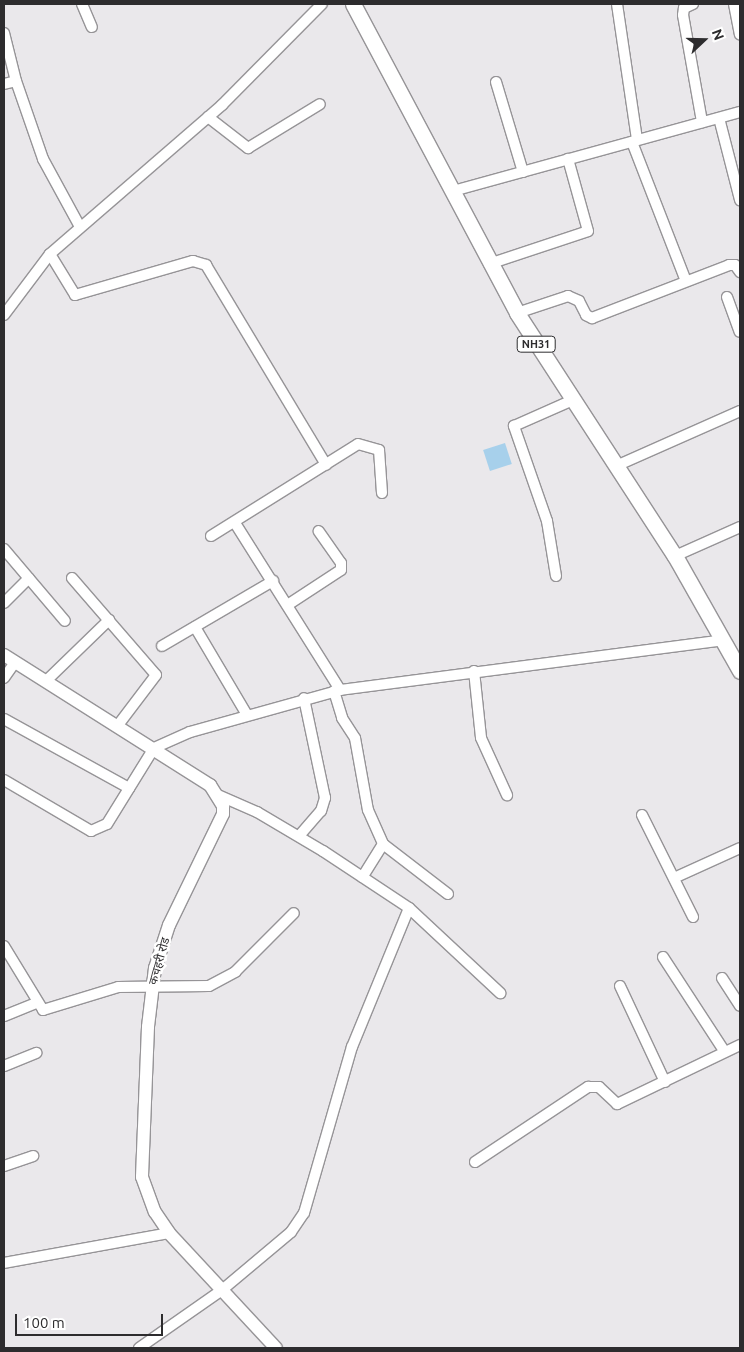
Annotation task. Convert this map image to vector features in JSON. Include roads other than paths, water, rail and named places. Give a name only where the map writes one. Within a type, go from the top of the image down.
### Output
[{"type":"highway","name":"NH31","points":[[353,4],[517,313],[675,556],[740,671]]},
{"type":"main road","points":[[4,655],[154,748],[210,785],[218,795]]},
{"type":"main road","name":"कचहरी रोड","points":[[218,795],[223,814],[169,925],[151,986],[142,1177],[155,1212],[169,1233],[276,1348]]},
{"type":"street","points":[[82,4],[92,27]]},
{"type":"street","points":[[4,315],[50,254],[208,117],[322,4]]},
{"type":"street","points":[[617,4],[635,141],[686,281]]},
{"type":"street","points":[[693,4],[684,8],[683,15],[702,122]]},
{"type":"street","points":[[734,4],[740,34]]},
{"type":"street","points":[[4,33],[16,81],[43,160],[80,227]]},
{"type":"street","points":[[4,84],[16,81]]},
{"type":"street","points":[[496,82],[523,172]]},
{"type":"street","points":[[208,117],[248,148],[320,104]]},
{"type":"street","points":[[453,191],[740,112]]},
{"type":"street","points":[[719,118],[738,178],[740,200]]},
{"type":"street","points":[[490,264],[588,230],[568,159]]},
{"type":"street","points":[[50,254],[75,295],[193,261],[206,265],[326,465]]},
{"type":"street","points":[[517,313],[568,296],[579,301],[586,315],[592,318],[729,265],[736,265],[740,272]]},
{"type":"street","points":[[727,297],[740,332]]},
{"type":"street","points":[[556,576],[547,521],[514,426],[573,400]]},
{"type":"street","points":[[616,466],[740,411]]},
{"type":"street","points":[[211,536],[358,444],[375,447],[380,456],[382,493]]},
{"type":"street","points":[[235,522],[288,604],[337,691],[342,718],[354,738],[368,810],[383,844],[448,894]]},
{"type":"street","points":[[675,556],[740,527]]},
{"type":"street","points":[[288,604],[341,570],[341,563],[319,531]]},
{"type":"street","points":[[4,549],[65,620]]},
{"type":"street","points":[[4,603],[29,578]]},
{"type":"street","points":[[72,578],[156,675],[118,725]]},
{"type":"street","points":[[162,646],[274,581]]},
{"type":"street","points":[[46,681],[109,620]]},
{"type":"street","points":[[195,627],[247,715]]},
{"type":"street","points":[[4,780],[91,831],[107,824],[154,748],[190,732],[304,698],[337,691],[724,640]]},
{"type":"street","points":[[4,678],[15,662]]},
{"type":"street","points":[[474,672],[481,738],[507,795]]},
{"type":"street","points":[[299,836],[321,811],[325,798],[304,698]]},
{"type":"street","points":[[4,719],[129,788]]},
{"type":"street","points":[[218,795],[241,803],[299,836],[409,908],[500,993]]},
{"type":"street","points":[[642,815],[693,917]]},
{"type":"street","points":[[362,877],[383,844]]},
{"type":"street","points":[[674,878],[740,848]]},
{"type":"street","points":[[140,1348],[222,1290],[291,1232],[304,1213],[352,1047],[409,908]]},
{"type":"street","points":[[4,946],[36,1003],[43,1010],[109,989],[151,986],[194,988],[222,980],[248,962],[294,913]]},
{"type":"street","points":[[663,957],[725,1052]]},
{"type":"street","points":[[722,978],[740,1006]]},
{"type":"street","points":[[620,986],[665,1082]]},
{"type":"street","points":[[4,1016],[36,1003]]},
{"type":"street","points":[[475,1162],[588,1087],[599,1087],[617,1104],[740,1045]]},
{"type":"street","points":[[4,1066],[37,1053]]},
{"type":"street","points":[[4,1166],[33,1156]]},
{"type":"street","points":[[4,1263],[169,1233]]},
{"type":"water","points":[[505,443],[512,464],[490,471],[483,450]]}]
